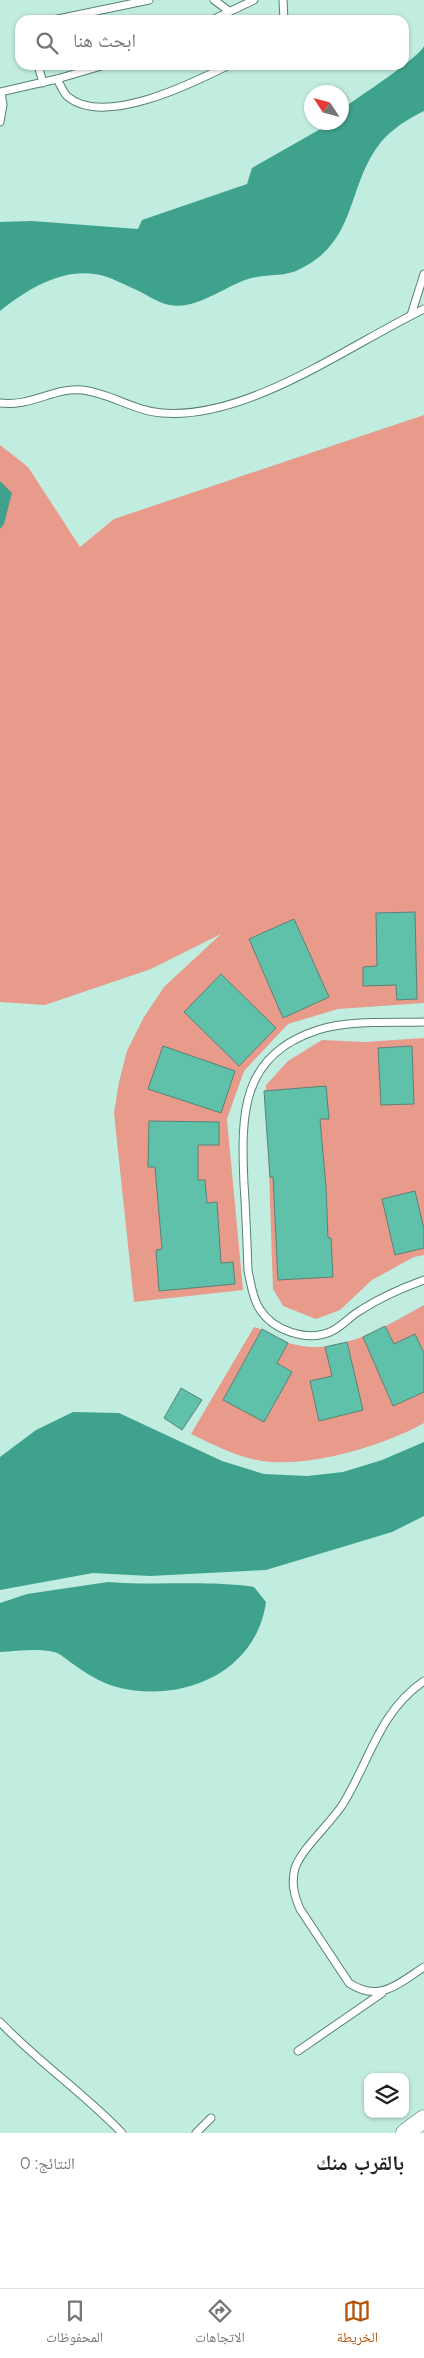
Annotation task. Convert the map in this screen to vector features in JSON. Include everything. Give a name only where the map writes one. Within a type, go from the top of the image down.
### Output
[{"type":"street","points":[[405,2133],[424,2119]]},
{"type":"lane","points":[[77,15],[149,0]]},
{"type":"lane","points":[[214,0],[229,11]]},
{"type":"lane","points":[[221,15],[254,0]]},
{"type":"lane","points":[[283,0],[284,15]]},
{"type":"lane","points":[[39,70],[43,83]]},
{"type":"lane","points":[[0,122],[3,105],[0,92],[43,83],[88,70]]},
{"type":"lane","points":[[57,79],[66,95],[86,105],[108,107],[152,98],[194,83],[219,70]]},
{"type":"lane","points":[[411,315],[424,274]]},
{"type":"lane","points":[[0,403],[33,401],[54,393],[80,390],[161,413],[194,413],[227,405],[290,380],[352,349],[424,309]]},
{"type":"lane","points":[[424,1022],[343,1026],[320,1029],[298,1037],[279,1050],[263,1067],[251,1087],[244,1109],[242,1133],[248,1271],[252,1291],[259,1309],[273,1323],[290,1332],[310,1335],[329,1332],[395,1291],[424,1280]]},
{"type":"lane","points":[[384,1992],[372,1993],[360,1990],[349,1983],[300,1909],[294,1896],[293,1882],[295,1868],[302,1855],[343,1804],[379,1730],[397,1705],[424,1680]]},
{"type":"lane","points":[[298,2051],[424,1967]]},
{"type":"lane","points":[[0,2022],[16,2039],[77,2090],[122,2133]]},
{"type":"lane","points":[[196,2133],[211,2118]]},
{"type":"shaded area","points":[[424,46],[424,111],[401,124],[381,142],[370,159],[342,228],[332,244],[319,257],[300,269],[287,274],[245,280],[199,301],[179,306],[160,302],[104,276],[90,273],[76,274],[62,276],[35,287],[0,311],[0,222],[32,221],[138,229],[142,220],[247,184],[252,168],[319,130],[349,130],[349,104],[397,70],[409,70],[409,61]]},
{"type":"shaded area","points":[[424,415],[424,1003],[338,1009],[288,1024],[244,1071],[227,1119],[243,1290],[134,1302],[114,1113],[119,1082],[127,1051],[144,1017],[164,987],[221,934],[151,969],[45,1005],[0,1002],[0,445],[28,467],[80,547],[114,519]]},
{"type":"shaded area","points":[[0,481],[12,493],[4,524],[0,529]]},
{"type":"shaded area","points":[[424,1038],[424,1255],[414,1257],[372,1280],[340,1310],[316,1319],[283,1306],[273,1289],[266,1085],[288,1061],[322,1040],[364,1042]]},
{"type":"shaded area","points":[[424,1305],[424,1423],[388,1440],[345,1453],[323,1458],[281,1462],[262,1461],[244,1457],[191,1434],[254,1327],[289,1343],[307,1347],[324,1346],[359,1338]]},
{"type":"shaded area","points":[[73,1412],[119,1413],[222,1461],[264,1474],[307,1476],[343,1472],[382,1460],[424,1442],[424,1516],[392,1532],[266,1570],[150,1576],[93,1573],[0,1590],[0,1457],[36,1430]]},
{"type":"shaded area","points":[[108,1582],[219,1584],[254,1587],[266,1602],[259,1627],[247,1649],[230,1666],[210,1678],[187,1687],[163,1691],[138,1691],[103,1682],[56,1653],[34,1650],[0,1652],[0,1603],[27,1594]]},
{"type":"building","points":[[415,912],[417,999],[397,1000],[396,985],[363,986],[363,967],[377,966],[376,913]]},
{"type":"building","points":[[294,919],[329,997],[283,1018],[249,939]]},
{"type":"building","points":[[221,974],[276,1028],[239,1066],[184,1012]]},
{"type":"building","points":[[163,1046],[235,1071],[221,1113],[148,1089]]},
{"type":"building","points":[[412,1046],[414,1104],[381,1105],[378,1048]]},
{"type":"building","points":[[326,1086],[329,1119],[320,1119],[328,1238],[331,1238],[333,1277],[278,1280],[273,1177],[270,1177],[264,1091]]},
{"type":"building","points":[[149,1121],[219,1122],[219,1145],[198,1145],[198,1180],[205,1180],[207,1203],[217,1202],[221,1263],[233,1262],[235,1284],[159,1291],[156,1250],[162,1249],[155,1167],[148,1167]]},
{"type":"building","points":[[415,1191],[424,1229],[424,1248],[395,1255],[382,1199]]},
{"type":"building","points":[[385,1326],[394,1344],[415,1334],[424,1353],[424,1392],[393,1406],[363,1337]]},
{"type":"building","points":[[262,1329],[288,1343],[277,1363],[292,1372],[264,1422],[223,1400]]},
{"type":"building","points":[[347,1342],[363,1410],[319,1421],[310,1381],[332,1376],[325,1347]]},
{"type":"building","points":[[181,1388],[202,1400],[182,1430],[164,1418]]}]
